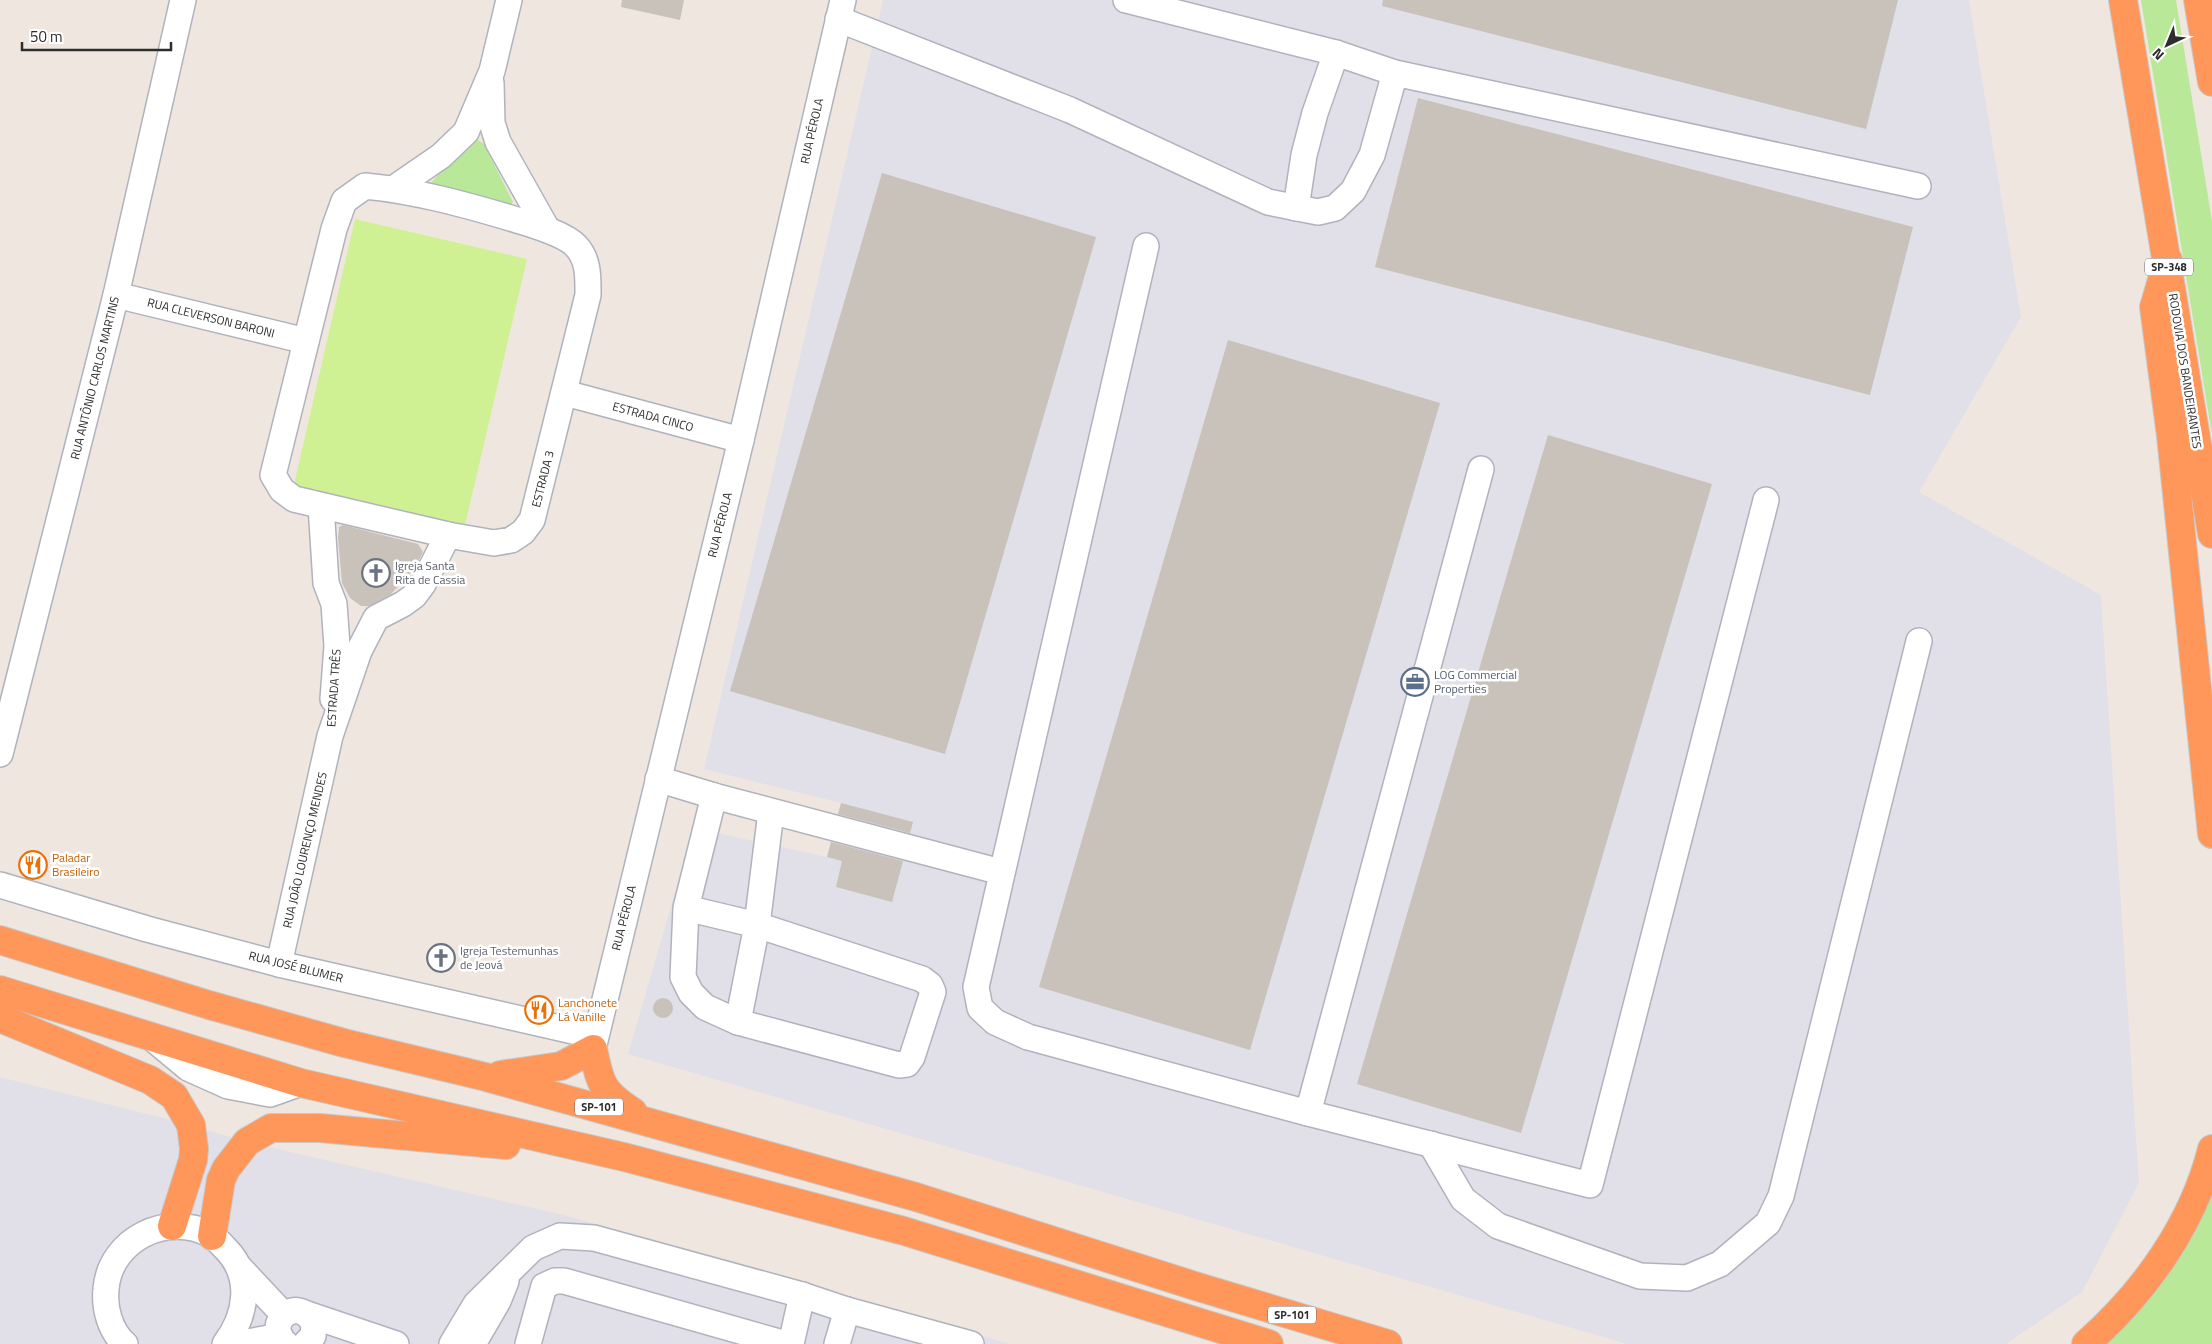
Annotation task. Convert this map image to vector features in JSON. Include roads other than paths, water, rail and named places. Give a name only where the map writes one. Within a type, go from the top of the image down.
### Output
[{"type":"highway","name":"RODOVIA DOS BANDEIRANTES","points":[[2124,0],[2212,534]]},
{"type":"highway","points":[[2198,0],[2212,82]]},
{"type":"highway","points":[[2168,260],[2154,307],[2171,436],[2212,834]]},
{"type":"highway","name":"SP-101","points":[[0,940],[209,1005],[344,1043],[486,1076],[916,1197],[1195,1286],[1388,1344]]},
{"type":"highway","points":[[0,990],[301,1083],[624,1157],[904,1231],[1269,1344]]},
{"type":"highway","points":[[0,1018],[150,1080],[174,1096],[191,1125],[194,1150],[193,1160],[172,1226]]},
{"type":"highway","points":[[486,1076],[561,1066],[594,1042],[599,1076],[604,1089],[616,1102],[634,1113],[661,1124]]},
{"type":"highway","points":[[212,1236],[221,1180],[226,1168],[247,1142],[271,1128],[320,1128],[624,1157]]},
{"type":"highway","points":[[2086,1344],[2114,1319],[2143,1285],[2167,1250],[2185,1220],[2198,1192],[2212,1149]]},
{"type":"street","name":"RUA ANTÔNIO CARLOS MARTINS","points":[[0,754],[116,295],[183,0]]},
{"type":"street","points":[[393,189],[441,156],[466,132],[492,71],[509,0]]},
{"type":"street","points":[[1126,0],[1336,52],[1395,73],[1918,186]]},
{"type":"street","points":[[841,10],[1070,110],[1268,202],[1318,212],[1335,208],[1353,191],[1372,155],[1395,73]]},
{"type":"street","name":"RUA PÉROLA","points":[[594,1042],[741,440],[841,10]]},
{"type":"street","points":[[1296,208],[1304,155],[1315,113],[1336,52]]},
{"type":"street","points":[[492,71],[492,123],[498,142],[547,229]]},
{"type":"street","points":[[466,132],[482,132],[498,142]]},
{"type":"street","name":"ESTRADA 3","points":[[365,186],[393,189],[467,205],[547,229],[576,245],[589,267],[588,295],[565,394],[532,520],[523,532],[511,540],[494,543],[448,535],[294,499],[282,490],[273,475],[334,229],[344,201],[365,186]]},
{"type":"street","points":[[1146,246],[976,987],[980,1008],[995,1022],[1028,1036],[1308,1113],[1590,1185],[1766,500]]},
{"type":"street","name":"RUA CLEVERSON BARONI","points":[[116,295],[306,341]]},
{"type":"street","name":"ESTRADA CINCO","points":[[565,394],[741,440]]},
{"type":"street","points":[[1308,1113],[1481,469]]},
{"type":"street","name":"ESTRADA TRÊS","points":[[321,506],[326,583],[334,604],[337,646],[330,736]]},
{"type":"street","points":[[334,604],[345,612],[362,618],[376,618],[414,596],[423,584],[448,535]]},
{"type":"street","name":"ESTRADA TRÊS","points":[[330,736],[349,677],[376,618]]},
{"type":"street","points":[[1431,1144],[1463,1199],[1498,1226],[1640,1276],[1687,1278],[1720,1264],[1768,1223],[1781,1196],[1919,641]]},
{"type":"street","name":"RUA JOÃO LOURENÇO MENDES","points":[[279,964],[330,736]]},
{"type":"street","points":[[658,779],[771,812],[1001,872]]},
{"type":"street","points":[[686,908],[757,925],[922,979],[930,985],[933,992],[912,1057],[907,1064],[899,1065],[738,1022],[705,1007],[691,993],[683,977],[686,908],[714,796]]},
{"type":"street","points":[[738,1022],[757,925],[771,812]]},
{"type":"street","name":"RUA JOSÉ BLUMER","points":[[0,885],[147,929],[279,964],[594,1042]]},
{"type":"street","points":[[125,1344],[110,1322],[105,1300],[107,1278],[116,1258],[130,1241],[150,1230],[172,1226],[194,1229],[212,1236],[229,1253],[289,1327],[396,1344]]},
{"type":"street","points":[[452,1344],[476,1304],[533,1248],[560,1236],[594,1238],[802,1294],[847,1310],[971,1344]]},
{"type":"street","points":[[225,1344],[236,1330],[243,1310],[244,1290],[236,1264]]},
{"type":"street","points":[[474,1344],[498,1301],[509,1272]]},
{"type":"street","points":[[528,1344],[544,1286],[555,1281],[564,1281],[786,1344]]},
{"type":"street","points":[[791,1344],[802,1294]]},
{"type":"street","points":[[837,1344],[847,1310]]},
{"type":"street","points":[[237,1344],[289,1327],[314,1324],[313,1336],[307,1344]]},
{"type":"street","points":[[307,1344],[319,1342],[321,1344]]},
{"type":"place","name":"Igreja Santa Rita de Cassia","points":[[376,573]]},
{"type":"place","name":"LOG Commercial Properties","points":[[1415,682]]},
{"type":"place","name":"Paladar Brasileiro","points":[[33,865]]},
{"type":"place","name":"Igreja Testemunhas de Jeová","points":[[441,958]]},
{"type":"place","name":"Lanchonete Lá Vanille","points":[[539,1010]]}]
